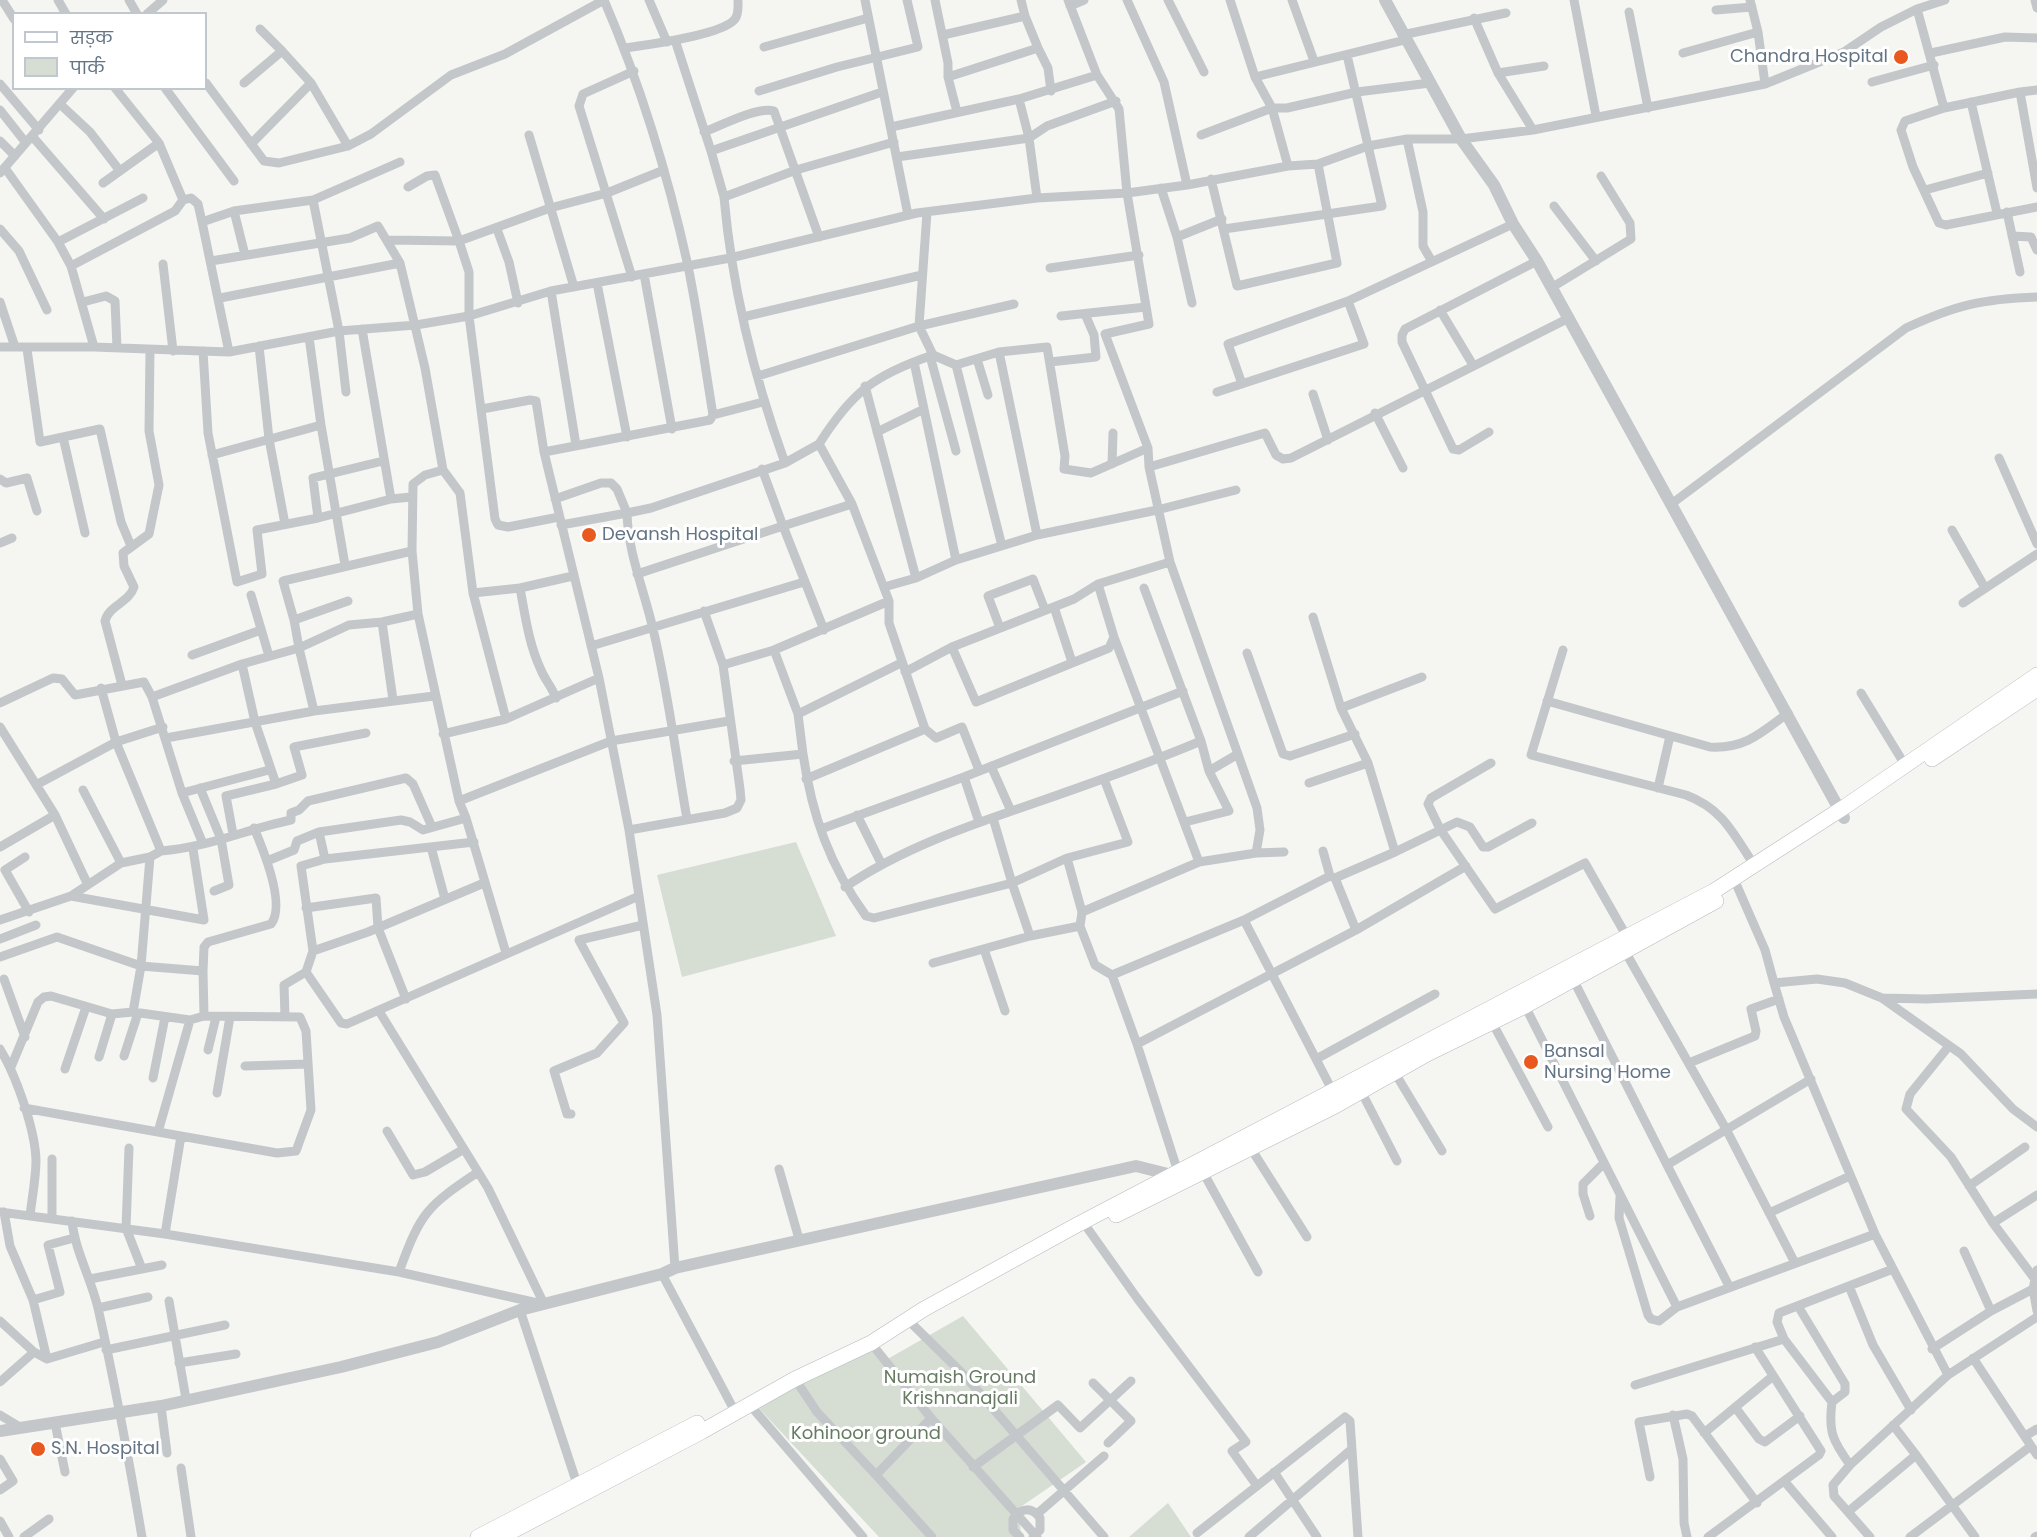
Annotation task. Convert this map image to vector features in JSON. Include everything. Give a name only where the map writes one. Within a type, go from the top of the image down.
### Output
[{"type":"main road","points":[[1737,883],[1754,865],[1842,814],[1905,765],[2037,675]]},
{"type":"main road","points":[[501,1537],[795,1379],[872,1343],[934,1303],[1332,1090],[1626,945],[1737,883],[2037,689]]},
{"type":"main road","points":[[909,1321],[925,1319],[1088,1229],[1203,1173],[1427,1054],[1525,1006],[1626,945]]},
{"type":"main road","points":[[478,1537],[732,1406],[750,1405]]},
{"type":"street","points":[[2,0],[12,17]]},
{"type":"street","points":[[150,12],[163,0]]},
{"type":"street","points":[[207,84],[264,161],[279,163],[348,146],[371,134],[451,75],[506,54],[604,0],[634,71],[664,170],[688,267],[713,415],[710,420],[672,429],[544,452]]},
{"type":"street","points":[[649,0],[671,41],[711,151],[724,197],[730,258],[763,402],[785,463]]},
{"type":"street","points":[[625,48],[671,41],[727,26],[735,19],[738,0]]},
{"type":"street","points":[[865,0],[908,215]]},
{"type":"street","points":[[759,92],[837,67],[918,47],[907,0]]},
{"type":"street","points":[[934,0],[943,34],[948,76],[957,112]]},
{"type":"street","points":[[1021,0],[1025,16],[1048,68],[1051,91]]},
{"type":"street","points":[[1084,0],[1069,3],[1097,75],[1116,101],[1127,193],[1149,324],[1105,334],[1148,448],[1157,510],[1170,562],[1257,808],[1260,830],[1256,853]]},
{"type":"street","points":[[1127,0],[1164,82],[1186,185]]},
{"type":"street","points":[[1168,0],[1204,72]]},
{"type":"street","points":[[1230,0],[1255,77],[1272,108],[1288,166]]},
{"type":"street","points":[[1292,0],[1314,61]]},
{"type":"street","points":[[1385,0],[1403,37],[1461,139],[1494,185],[1513,225],[1537,261],[1842,814]]},
{"type":"street","points":[[1574,0],[1596,116]]},
{"type":"street","points":[[0,347],[27,349],[94,347],[229,352],[339,331],[416,325],[469,316],[518,303],[551,291],[688,267],[908,215],[1036,198],[1127,193],[1186,185],[1288,166],[1318,164],[1368,146],[1407,139],[1461,139],[1533,130],[1765,84],[1844,52],[1881,27],[1917,9],[1946,0]]},
{"type":"street","points":[[2035,0],[2037,8]]},
{"type":"street","points":[[1716,10],[1751,4],[1758,32],[1765,84]]},
{"type":"street","points":[[1917,9],[1931,53],[1944,108]]},
{"type":"street","points":[[1629,12],[1648,108]]},
{"type":"street","points":[[1255,77],[1314,61],[1347,56],[1403,37],[1474,18],[1506,13]]},
{"type":"street","points":[[943,34],[1025,16]]},
{"type":"street","points":[[764,47],[868,18]]},
{"type":"street","points":[[1474,18],[1498,73],[1533,130]]},
{"type":"street","points":[[260,29],[311,82],[348,146]]},
{"type":"street","points":[[1683,53],[1758,32]]},
{"type":"street","points":[[1931,53],[1994,39],[2037,38]]},
{"type":"street","points":[[948,76],[1038,48]]},
{"type":"street","points":[[244,83],[282,51]]},
{"type":"street","points":[[1177,237],[1223,224],[1329,214],[1382,206],[1347,56]]},
{"type":"street","points":[[1872,82],[1934,65]]},
{"type":"street","points":[[1498,73],[1544,66]]},
{"type":"street","points":[[632,277],[579,106],[583,94],[634,71]]},
{"type":"street","points":[[891,127],[1051,91],[1097,75]]},
{"type":"street","points":[[251,144],[311,82]]},
{"type":"street","points":[[1201,135],[1272,108],[1287,108],[1357,92],[1430,83]]},
{"type":"street","points":[[0,84],[32,136],[104,219]]},
{"type":"street","points":[[68,90],[61,105],[3,170],[58,242],[71,266],[94,347]]},
{"type":"street","points":[[117,90],[159,143],[183,200]]},
{"type":"street","points":[[166,90],[234,181]]},
{"type":"street","points":[[2037,90],[1944,108],[1905,122],[1901,130],[1913,167],[1940,225],[2037,207]]},
{"type":"street","points":[[711,151],[882,92]]},
{"type":"street","points":[[2020,92],[2037,188]]},
{"type":"street","points":[[1019,99],[1029,138],[1036,198]]},
{"type":"street","points":[[897,157],[1029,138],[1047,126],[1116,101]]},
{"type":"street","points":[[1971,102],[1980,149],[2012,236],[2020,272]]},
{"type":"street","points":[[61,105],[90,132],[120,171]]},
{"type":"street","points":[[704,132],[768,109],[777,115],[819,237]]},
{"type":"street","points":[[0,110],[32,136]]},
{"type":"street","points":[[529,135],[574,286]]},
{"type":"street","points":[[1407,139],[1423,212],[1423,246],[1431,261]]},
{"type":"street","points":[[0,141],[15,156]]},
{"type":"street","points":[[724,197],[796,170],[894,142]]},
{"type":"street","points":[[103,183],[159,143]]},
{"type":"street","points":[[202,222],[234,211],[313,200],[400,162]]},
{"type":"street","points":[[1211,179],[1237,286],[1337,263],[1318,164]]},
{"type":"street","points":[[388,240],[459,241],[550,208],[607,193],[664,170]]},
{"type":"street","points":[[1925,190],[1988,173]]},
{"type":"street","points":[[408,187],[427,176],[435,175],[469,272],[469,316],[495,519],[498,525],[508,527],[651,508],[785,463],[819,444],[839,412],[865,386],[931,356],[956,365],[999,352],[1047,347],[1065,456],[1064,469],[1091,473],[1148,448]]},
{"type":"street","points":[[1551,288],[1631,239],[1633,233],[1630,223],[1601,176]]},
{"type":"street","points":[[1161,188],[1177,237],[1192,303]]},
{"type":"street","points":[[58,242],[143,198]]},
{"type":"street","points":[[71,266],[175,211],[183,200],[191,198],[198,204],[220,298],[229,352]]},
{"type":"street","points":[[313,200],[339,331],[346,392]]},
{"type":"street","points":[[1554,206],[1596,261]]},
{"type":"street","points":[[234,211],[245,255]]},
{"type":"street","points":[[927,212],[919,326],[931,356],[956,451]]},
{"type":"street","points":[[211,261],[350,238],[378,225],[388,240],[399,263],[416,325],[443,470],[460,493],[473,593],[506,719]]},
{"type":"street","points":[[1242,384],[1228,344],[1348,301],[1513,225]]},
{"type":"street","points":[[0,229],[19,251],[47,310]]},
{"type":"street","points":[[497,229],[509,262],[518,303]]},
{"type":"street","points":[[2012,236],[2031,237],[2037,250]]},
{"type":"street","points":[[1050,267],[1139,255]]},
{"type":"street","points":[[1489,432],[1459,450],[1453,449],[1425,391],[1402,335],[1405,329],[1537,261]]},
{"type":"street","points":[[220,298],[399,263]]},
{"type":"street","points":[[163,264],[173,351]]},
{"type":"street","points":[[644,274],[672,429]]},
{"type":"street","points":[[743,317],[922,275]]},
{"type":"street","points":[[597,283],[627,437]]},
{"type":"street","points":[[551,291],[576,445]]},
{"type":"street","points":[[83,302],[106,296],[115,301],[117,348]]},
{"type":"street","points":[[1670,505],[1906,328],[1949,309],[1990,299],[2037,297]]},
{"type":"street","points":[[1217,392],[1364,344],[1348,301]]},
{"type":"street","points":[[0,302],[15,347]]},
{"type":"street","points":[[758,376],[919,326],[1014,304]]},
{"type":"street","points":[[1061,316],[1146,307]]},
{"type":"street","points":[[1440,310],[1473,365]]},
{"type":"street","points":[[1050,362],[1096,357],[1094,335],[1085,314]]},
{"type":"street","points":[[1149,467],[1265,433],[1276,455],[1283,459],[1328,440],[1375,414],[1567,319]]},
{"type":"street","points":[[362,329],[391,499]]},
{"type":"street","points":[[309,337],[321,425],[345,565]]},
{"type":"street","points":[[259,346],[269,439],[285,524]]},
{"type":"street","points":[[27,349],[40,442],[100,429],[121,522],[131,546]]},
{"type":"street","points":[[122,685],[105,621],[111,610],[132,593],[133,582],[123,561],[123,553],[149,534],[159,485],[149,431],[150,350]]},
{"type":"street","points":[[203,351],[212,454],[237,582],[262,574],[257,530],[318,518],[391,499],[411,497]]},
{"type":"street","points":[[999,352],[1037,535]]},
{"type":"street","points":[[977,359],[988,395]]},
{"type":"street","points":[[914,362],[956,560]]},
{"type":"street","points":[[956,365],[1002,546]]},
{"type":"street","points":[[865,386],[916,578]]},
{"type":"street","points":[[1313,394],[1328,440]]},
{"type":"street","points":[[482,409],[530,400],[536,401],[544,452],[599,678],[629,830],[657,1015],[675,1268]]},
{"type":"street","points":[[713,415],[763,402]]},
{"type":"street","points":[[878,432],[924,409]]},
{"type":"street","points":[[1375,414],[1403,468]]},
{"type":"street","points":[[212,454],[321,425]]},
{"type":"street","points":[[1112,464],[1113,433]]},
{"type":"street","points":[[63,437],[85,533]]},
{"type":"street","points":[[819,444],[852,504],[884,587],[889,601],[889,623],[925,729],[936,738],[962,728],[979,770]]},
{"type":"street","points":[[2000,458],[2037,544]]},
{"type":"street","points":[[318,518],[313,478],[383,461]]},
{"type":"street","points":[[762,469],[824,630]]},
{"type":"street","points":[[443,470],[418,478],[413,484],[411,497],[412,551],[418,614],[434,696],[459,801],[474,842],[483,883],[506,953]]},
{"type":"street","points":[[0,479],[6,483],[27,478],[37,511]]},
{"type":"street","points":[[555,500],[602,483],[611,483],[617,489],[627,513],[627,531],[653,629],[687,819]]},
{"type":"street","points":[[884,587],[916,578],[956,560],[1037,535],[1157,510],[1236,490]]},
{"type":"street","points":[[637,574],[852,504]]},
{"type":"street","points":[[1952,530],[1985,588]]},
{"type":"street","points":[[0,543],[12,538]]},
{"type":"street","points":[[314,711],[283,581],[412,551]]},
{"type":"street","points":[[1963,603],[2037,554]]},
{"type":"street","points":[[798,714],[903,667],[1074,599],[1098,584],[1170,562]]},
{"type":"street","points":[[473,593],[520,588],[573,576]]},
{"type":"street","points":[[1000,628],[988,596],[1034,579],[1072,662]]},
{"type":"street","points":[[591,646],[653,629],[704,610],[804,582]]},
{"type":"street","points":[[1098,584],[1114,637],[1158,759],[1199,862]]},
{"type":"street","points":[[520,588],[541,672],[551,683],[556,698]]},
{"type":"street","points":[[1144,588],[1201,741],[1209,771],[1229,811],[1185,822]]},
{"type":"street","points":[[251,595],[269,656]]},
{"type":"street","points":[[294,620],[348,601]]},
{"type":"street","points":[[723,665],[774,650],[889,601]]},
{"type":"street","points":[[629,830],[725,813],[737,808],[741,800],[723,665],[704,610]]},
{"type":"street","points":[[152,697],[242,664],[299,648],[349,625],[382,622],[418,614]]},
{"type":"street","points":[[1313,617],[1341,708],[1368,764],[1395,852]]},
{"type":"street","points":[[382,622],[393,700]]},
{"type":"street","points":[[192,655],[261,630]]},
{"type":"street","points":[[952,647],[976,702],[1109,648],[1114,637]]},
{"type":"street","points":[[774,650],[798,714],[807,779],[832,862],[845,887],[866,916],[874,918],[1012,884],[1067,858],[1128,842],[1104,779]]},
{"type":"street","points":[[1563,650],[1531,755],[1706,803],[1723,817],[1754,865]]},
{"type":"street","points":[[1247,652],[1282,754],[1290,756],[1355,734]]},
{"type":"street","points":[[242,664],[255,722],[269,770],[276,784]]},
{"type":"street","points":[[1341,708],[1422,677]]},
{"type":"street","points":[[0,703],[53,678],[62,679],[75,695],[101,688],[144,682],[163,727],[182,793],[203,844]]},
{"type":"street","points":[[443,734],[506,719],[599,678]]},
{"type":"street","points":[[101,688],[116,742],[161,851]]},
{"type":"street","points":[[821,829],[964,777],[1183,692]]},
{"type":"street","points":[[1861,693],[1905,765]]},
{"type":"street","points":[[166,738],[314,711],[434,696]]},
{"type":"street","points":[[1547,701],[1710,747],[1740,746],[1788,714]]},
{"type":"street","points":[[459,801],[611,741],[671,729],[729,721]]},
{"type":"street","points":[[0,727],[55,815],[87,883]]},
{"type":"street","points":[[36,785],[116,742],[163,727]]},
{"type":"street","points":[[807,779],[925,729]]},
{"type":"street","points":[[233,834],[226,796],[302,775],[294,747],[366,734]]},
{"type":"street","points":[[1658,788],[1670,736]]},
{"type":"street","points":[[845,887],[881,863],[979,822],[1104,779],[1201,741]]},
{"type":"street","points":[[734,761],[803,754]]},
{"type":"street","points":[[1209,771],[1238,754]]},
{"type":"street","points":[[1491,763],[1431,798],[1428,809],[1440,829],[1495,909],[1585,863],[1626,945],[1726,1129],[1795,1263]]},
{"type":"street","points":[[1309,783],[1368,764]]},
{"type":"street","points":[[992,766],[1011,811]]},
{"type":"street","points":[[182,793],[269,770]]},
{"type":"street","points":[[964,777],[979,822]]},
{"type":"street","points":[[0,920],[71,897],[87,883],[121,863],[150,857],[161,851],[193,849],[233,834],[291,820],[291,813],[299,810],[308,801],[406,778],[412,784],[432,828]]},
{"type":"street","points":[[200,788],[221,839],[229,885],[214,891]]},
{"type":"street","points":[[83,790],[121,863]]},
{"type":"street","points":[[0,847],[55,815]]},
{"type":"street","points":[[857,815],[881,863]]},
{"type":"street","points":[[993,818],[1030,936]]},
{"type":"street","points":[[267,861],[294,850],[297,841],[319,832],[401,820],[423,830],[466,819]]},
{"type":"street","points":[[1112,975],[1244,920],[1333,877],[1395,852],[1457,822],[1470,827],[1483,847],[1488,847],[1532,823]]},
{"type":"street","points":[[204,1016],[204,947],[208,942],[271,924],[275,918],[276,905],[267,861],[254,828]]},
{"type":"street","points":[[319,832],[325,859]]},
{"type":"street","points":[[285,1017],[284,985],[306,972],[313,951],[302,866],[325,859],[474,842]]},
{"type":"street","points":[[430,847],[445,899]]},
{"type":"street","points":[[71,897],[204,920],[193,849]]},
{"type":"street","points":[[1323,851],[1356,930]]},
{"type":"street","points":[[1082,912],[1199,862],[1256,853],[1284,852]]},
{"type":"street","points":[[25,857],[5,870],[29,912]]},
{"type":"street","points":[[124,1056],[135,1012],[150,857]]},
{"type":"street","points":[[0,1431],[161,1406],[341,1367],[438,1342],[520,1310],[662,1274],[675,1268],[799,1239],[1136,1166],[1175,1174],[1137,1044],[1112,975],[1095,965],[1080,926],[1082,912],[1067,858]]},
{"type":"street","points":[[1137,1044],[1356,930],[1466,866]]},
{"type":"street","points":[[313,951],[378,928],[483,883]]},
{"type":"street","points":[[1737,883],[1765,950],[1779,999],[1850,1176],[1875,1234],[1932,1349],[1948,1375]]},
{"type":"street","points":[[306,972],[341,1023],[346,1024],[639,896]]},
{"type":"street","points":[[306,908],[373,897],[378,905],[378,928],[406,999]]},
{"type":"street","points":[[1244,920],[1318,1058],[1332,1090]]},
{"type":"street","points":[[0,939],[36,925]]},
{"type":"street","points":[[572,1114],[567,1114],[554,1071],[597,1053],[624,1023],[579,940],[643,925]]},
{"type":"street","points":[[933,963],[1030,936],[1080,926]]},
{"type":"street","points":[[0,957],[57,937],[141,966],[203,971]]},
{"type":"street","points":[[984,949],[1005,1011]]},
{"type":"street","points":[[3,979],[26,1037]]},
{"type":"street","points":[[1573,979],[1729,1286]]},
{"type":"street","points":[[1774,983],[1817,980],[1845,983],[1882,999],[1950,1046],[1978,1070],[2013,1108],[2037,1127]]},
{"type":"street","points":[[1318,1058],[1435,994]]},
{"type":"street","points":[[1882,999],[2037,994]]},
{"type":"street","points":[[11,1067],[26,1037],[38,1002],[44,997],[51,996],[112,1014],[135,1012],[190,1020],[204,1016],[300,1017],[306,1031],[311,1110],[296,1151],[277,1153],[24,1108]]},
{"type":"street","points":[[1689,1063],[1755,1036],[1751,1009],[1779,999]]},
{"type":"street","points":[[1525,1006],[1677,1307]]},
{"type":"street","points":[[65,1069],[86,1007]]},
{"type":"street","points":[[379,1011],[478,1172],[544,1304]]},
{"type":"street","points":[[99,1057],[112,1014]]},
{"type":"street","points":[[153,1078],[165,1017]]},
{"type":"street","points":[[208,1050],[216,1017]]},
{"type":"street","points":[[217,1093],[230,1017]]},
{"type":"street","points":[[158,1132],[190,1020]]},
{"type":"street","points":[[1492,1022],[1548,1127]]},
{"type":"street","points":[[1950,1046],[1910,1094],[1906,1109],[1938,1141],[1993,1223],[2035,1274],[2032,1288],[2037,1311]]},
{"type":"street","points":[[0,1049],[11,1067],[36,1159],[30,1216]]},
{"type":"street","points":[[245,1066],[308,1064]]},
{"type":"street","points":[[1395,1073],[1442,1151]]},
{"type":"street","points":[[1667,1165],[1810,1079]]},
{"type":"street","points":[[1361,1091],[1397,1161]]},
{"type":"street","points":[[387,1131],[413,1176],[464,1149]]},
{"type":"street","points":[[165,1234],[181,1136]]},
{"type":"street","points":[[1251,1147],[1306,1237]]},
{"type":"street","points":[[1969,1186],[2025,1147]]},
{"type":"street","points":[[129,1148],[126,1228],[142,1269]]},
{"type":"street","points":[[52,1159],[52,1219]]},
{"type":"street","points":[[1590,1216],[1583,1194],[1583,1184],[1603,1164]]},
{"type":"street","points":[[779,1168],[799,1239]]},
{"type":"street","points":[[399,1272],[412,1236],[429,1207],[478,1172]]},
{"type":"street","points":[[1203,1173],[1258,1272]]},
{"type":"street","points":[[1769,1213],[1850,1176]]},
{"type":"street","points":[[1993,1223],[2037,1194]]},
{"type":"street","points":[[1620,1197],[1619,1218],[1648,1315],[1651,1319],[1659,1321],[1677,1307],[1729,1286],[1875,1234]]},
{"type":"street","points":[[47,1359],[33,1300],[10,1246],[2,1212],[126,1228],[399,1272],[544,1304]]},
{"type":"street","points":[[72,1221],[74,1238],[90,1279],[98,1308],[121,1413],[142,1537]]},
{"type":"street","points":[[1088,1229],[1246,1442],[1232,1451],[1257,1486]]},
{"type":"street","points":[[33,1300],[60,1292],[48,1245],[74,1238]]},
{"type":"street","points":[[0,1250],[10,1246]]},
{"type":"street","points":[[1964,1251],[1991,1311]]},
{"type":"street","points":[[90,1279],[162,1265]]},
{"type":"street","points":[[1850,1465],[1831,1432],[1832,1402],[1784,1339],[1777,1317],[1779,1313],[1893,1269]]},
{"type":"street","points":[[662,1274],[732,1406]]},
{"type":"street","points":[[1848,1287],[1873,1345],[1911,1410]]},
{"type":"street","points":[[1932,1349],[2032,1288]]},
{"type":"street","points":[[98,1308],[148,1297]]},
{"type":"street","points":[[169,1301],[186,1399]]},
{"type":"street","points":[[1798,1306],[1845,1384],[1845,1392],[1832,1402]]},
{"type":"street","points":[[520,1310],[577,1484]]},
{"type":"street","points":[[1870,1537],[1832,1492],[1833,1485],[1850,1465],[1948,1375],[2037,1317]]},
{"type":"street","points":[[0,1321],[34,1352],[47,1359],[105,1346],[225,1325]]},
{"type":"street","points":[[909,1321],[965,1376],[1104,1537]]},
{"type":"street","points":[[1635,1385],[1784,1339]]},
{"type":"street","points":[[872,1343],[931,1418],[1016,1514],[1035,1537],[1041,1524],[1037,1514],[1027,1509],[1016,1514],[1012,1524],[1015,1536]]},
{"type":"street","points":[[1708,1537],[1785,1482],[1821,1450],[1755,1347]]},
{"type":"street","points":[[0,1382],[34,1352]]},
{"type":"street","points":[[179,1364],[236,1354]]},
{"type":"street","points":[[1974,1358],[2037,1455]]},
{"type":"street","points":[[1704,1433],[1773,1376]]},
{"type":"street","points":[[795,1379],[817,1412],[932,1537]]},
{"type":"street","points":[[973,1467],[1058,1405],[1080,1428],[1131,1381]]},
{"type":"street","points":[[1093,1383],[1131,1421],[1108,1443]]},
{"type":"street","points":[[750,1405],[863,1537]]},
{"type":"street","points":[[161,1406],[167,1453]]},
{"type":"street","points":[[1735,1407],[1759,1439],[1765,1442],[1800,1416]]},
{"type":"street","points":[[1650,1477],[1639,1424],[1642,1420],[1687,1414],[1692,1416],[1757,1503]]},
{"type":"street","points":[[0,1415],[20,1427]]},
{"type":"street","points":[[1673,1415],[1683,1459],[1684,1523],[1687,1537]]},
{"type":"street","points":[[1197,1533],[1345,1417],[1350,1421],[1358,1537]]},
{"type":"street","points":[[876,1475],[931,1418]]},
{"type":"street","points":[[55,1423],[65,1472]]},
{"type":"street","points":[[1893,1425],[1975,1537]]},
{"type":"street","points":[[2025,1436],[2037,1429]]},
{"type":"street","points":[[1910,1537],[2031,1446]]},
{"type":"street","points":[[1249,1537],[1352,1449]]},
{"type":"street","points":[[1849,1510],[1916,1455]]},
{"type":"street","points":[[1037,1514],[1104,1456]]},
{"type":"street","points":[[0,1459],[13,1481],[0,1490]]},
{"type":"street","points":[[181,1468],[191,1537]]},
{"type":"street","points":[[1274,1473],[1317,1537]]},
{"type":"street","points":[[1785,1482],[1832,1537]]},
{"type":"street","points":[[24,1537],[49,1519]]},
{"type":"street","points":[[0,1521],[9,1537]]},
{"type":"green space","points":[[796,842],[836,936],[682,977],[657,875]]},
{"type":"green space","name":"Kohinoor ground","points":[[963,1316],[1086,1462],[1019,1508],[1021,1537],[879,1537],[755,1404],[868,1345],[884,1361]]},
{"type":"green space","points":[[1168,1503],[1191,1537],[1129,1537]]},
{"type":"place","name":"Chandra Hospital","points":[[1901,57]]},
{"type":"place","name":"Devansh Hospital","points":[[589,535]]},
{"type":"place","name":"Bansal Nursing Home","points":[[1531,1062]]},
{"type":"place","name":"S.N. Hospital","points":[[38,1449]]},
{"type":"park label","name":"Numaish Ground Krishnanajali","points":[[960,1388]]}]
